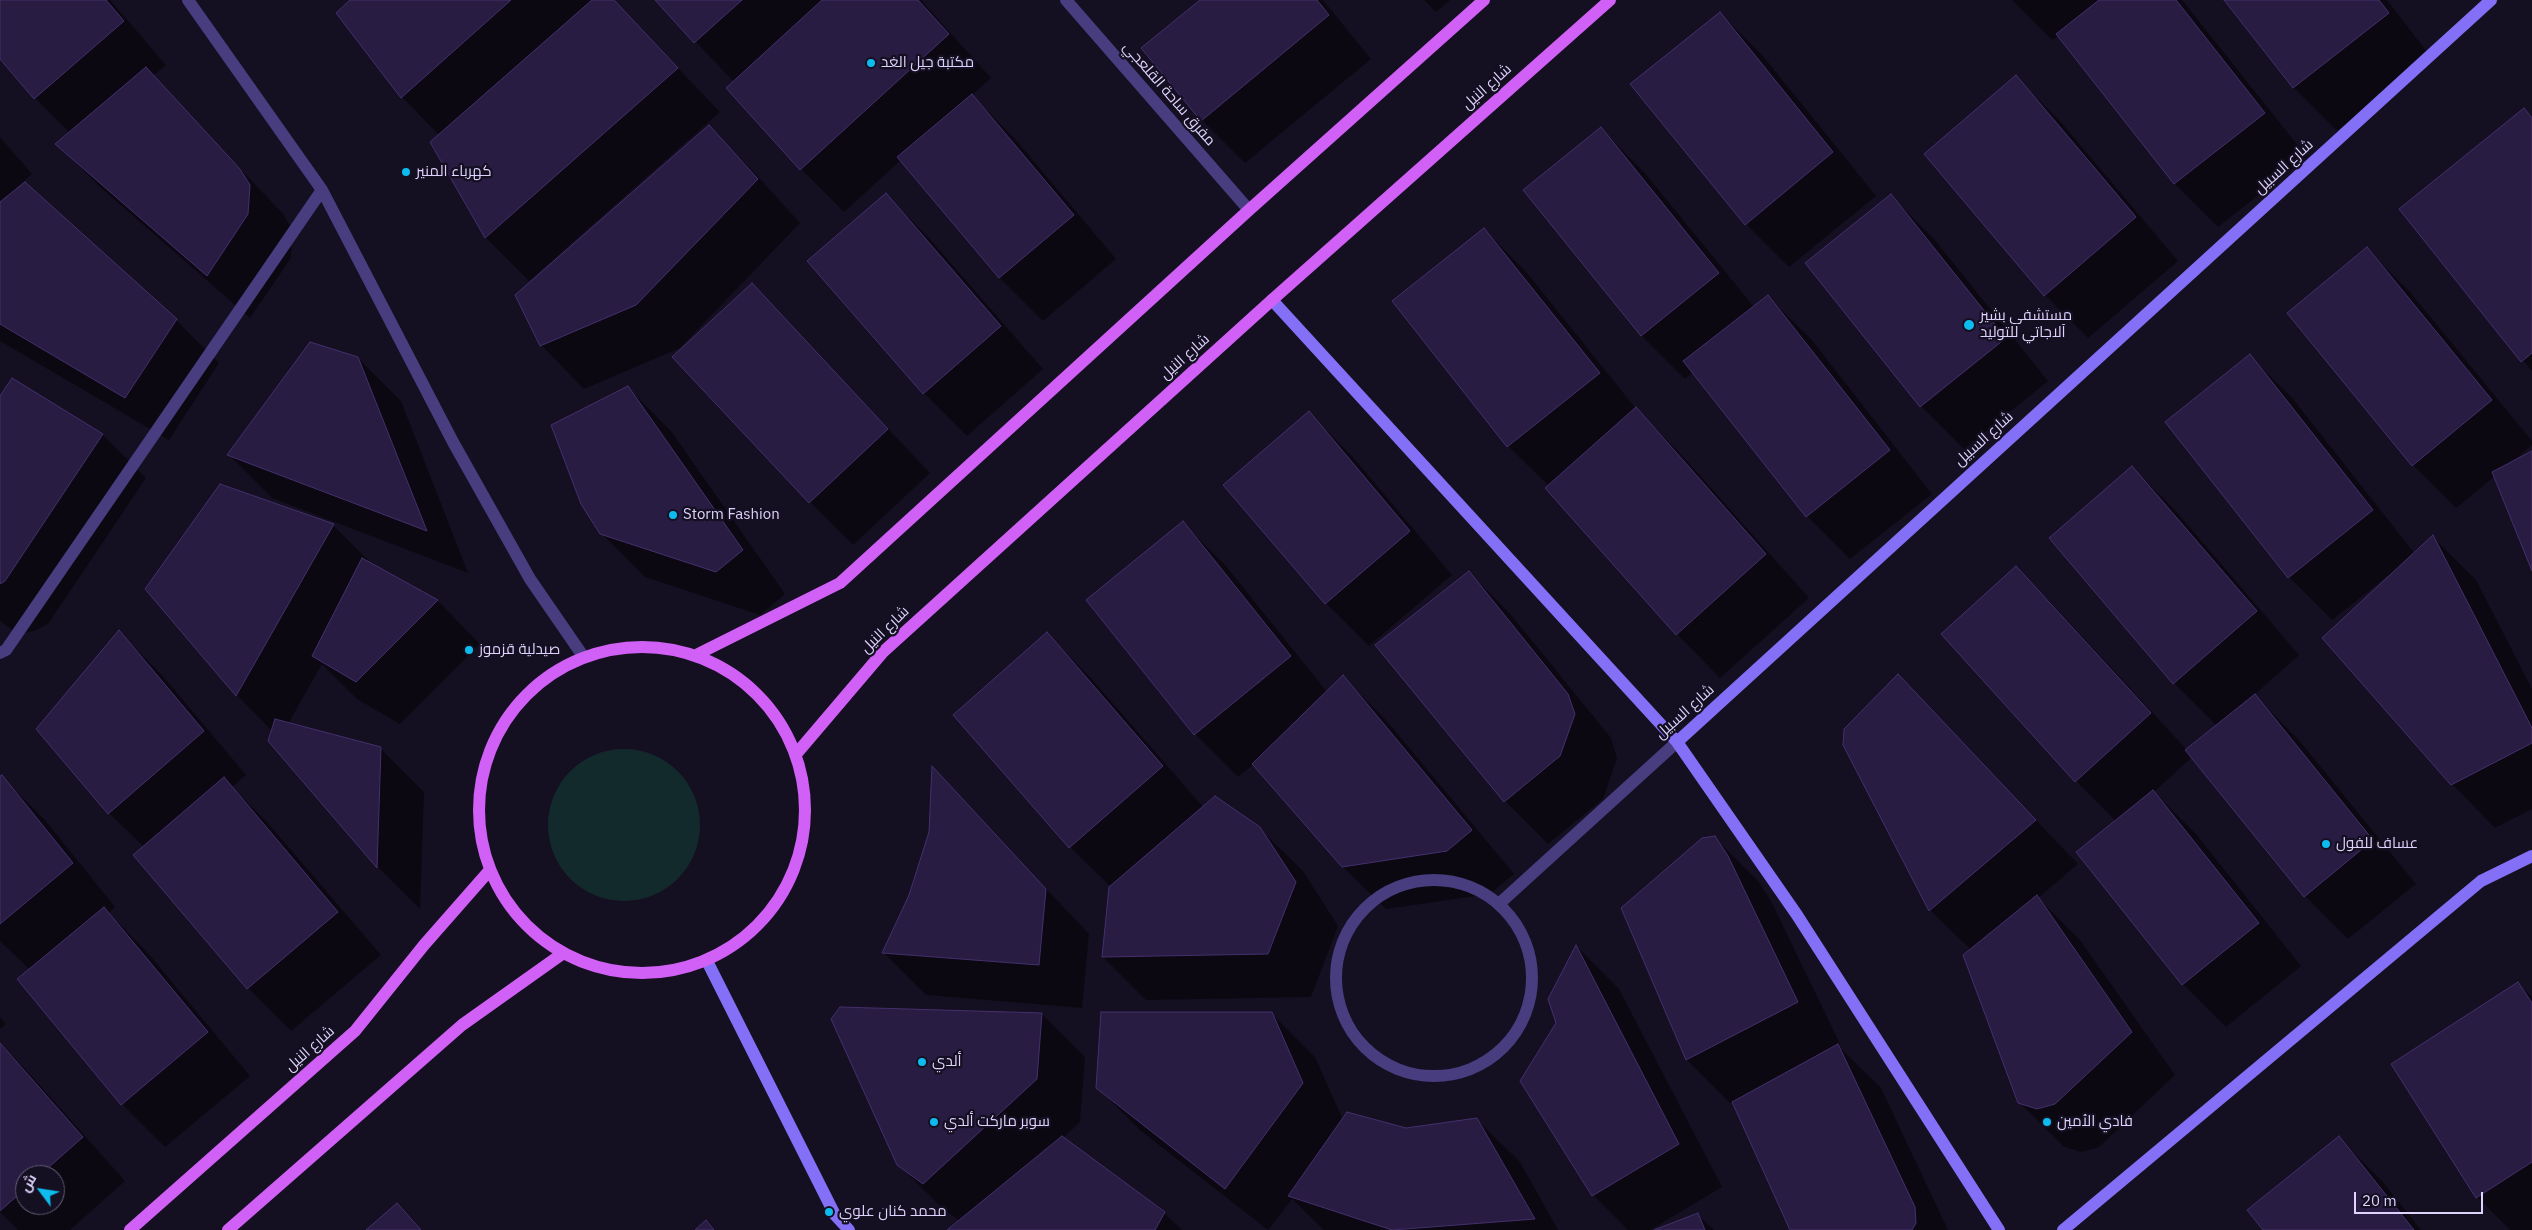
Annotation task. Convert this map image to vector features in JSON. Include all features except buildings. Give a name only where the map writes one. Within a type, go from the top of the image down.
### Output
[{"type":"main road","points":[[698,654],[840,583],[1249,210],[1484,0]]},
{"type":"main road","name":"شارع النيل","points":[[797,753],[883,652],[1272,300],[1610,0]]},
{"type":"main road","points":[[627,645],[698,654],[748,683],[777,713],[797,753],[807,812],[797,867],[754,931],[707,962],[682,970],[623,974],[562,954],[531,932],[510,909],[489,871],[478,796],[496,735],[533,688],[583,656],[627,645]]},
{"type":"main road","name":"شارع النيل","points":[[130,1230],[355,1031],[424,945],[489,871]]},
{"type":"main road","points":[[228,1230],[462,1026],[562,954]]},
{"type":"street","points":[[188,0],[322,190],[458,450],[530,579],[583,656]]},
{"type":"street","name":"مفرق ساحة القلعجي","points":[[1066,0],[1249,210]]},
{"type":"street","name":"شارع السبيل","points":[[1500,903],[2491,0]]},
{"type":"street","points":[[0,653],[6,650],[322,190]]},
{"type":"street","points":[[1272,300],[1677,742],[1797,915],[1999,1230]]},
{"type":"street","points":[[2063,1230],[2481,881],[2532,856]]},
{"type":"street","points":[[1428,878],[1462,882],[1500,903],[1527,941],[1534,980],[1521,1027],[1506,1046],[1478,1067],[1440,1077],[1405,1073],[1389,1066],[1361,1046],[1347,1025],[1336,992],[1340,948],[1349,928],[1370,902],[1394,887],[1428,878]]},
{"type":"street","points":[[707,962],[835,1215],[849,1230]]},
{"type":"green space","points":[[624,749],[639,750],[653,755],[678,771],[694,796],[699,810],[699,840],[694,854],[678,879],[653,895],[639,900],[624,901],[609,900],[595,895],[570,879],[554,854],[549,840],[548,825],[549,810],[554,796],[570,771],[595,755],[609,750]]},
{"type":"place","name":"مكتبة جيل الغد","points":[[871,63]]},
{"type":"place","name":"كهرباء المنير","points":[[406,172]]},
{"type":"place","name":"مستشفى بشير آلاجاتي للتوليد","points":[[1969,325]]},
{"type":"place","name":"Storm Fashion","points":[[673,515]]},
{"type":"place","name":"صيدلية قزموز","points":[[469,650]]},
{"type":"place","name":"عساف للفول","points":[[2326,844]]},
{"type":"place","name":"ألدي","points":[[922,1062]]},
{"type":"place","name":"سوبر ماركت ألدي","points":[[934,1122]]},
{"type":"place","name":"فادي الأمين","points":[[2047,1122]]},
{"type":"place","name":"محمد كنان علوي","points":[[829,1212]]}]
